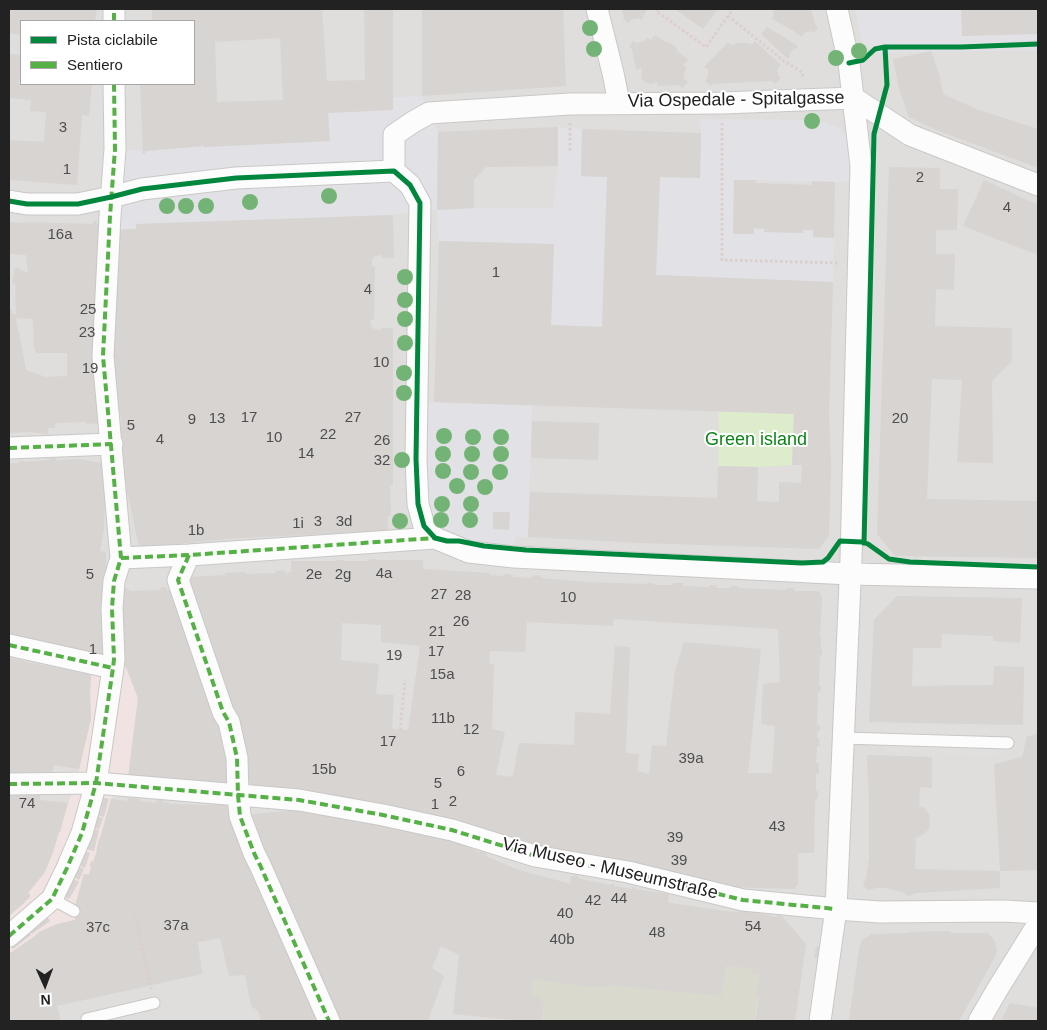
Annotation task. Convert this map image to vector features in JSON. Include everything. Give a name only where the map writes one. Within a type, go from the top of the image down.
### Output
[{"type":"street","points":[[597,9],[619,103]]},
{"type":"street","points":[[820,1021],[836,909],[850,574],[861,166],[849,63],[837,9]]},
{"type":"street","points":[[9,936],[52,899],[68,868],[82,833],[96,783],[113,668],[112,608],[114,581],[121,558],[104,356],[115,149],[114,85]]},
{"type":"street","points":[[854,98],[910,135],[1038,185]]},
{"type":"street","name":"Via Ospedale - Spitalgasse","points":[[394,171],[394,135],[429,113],[570,104],[722,103],[854,98]]},
{"type":"street","points":[[9,201],[27,204],[78,204],[142,188],[236,178],[394,171],[410,185],[420,202],[416,459],[418,504],[424,526],[435,538],[468,552],[514,557],[850,574],[1038,578]]},
{"type":"street","points":[[9,448],[112,444]]},
{"type":"street","points":[[121,558],[435,538]]},
{"type":"street","points":[[189,555],[178,580],[223,712],[229,722],[237,758],[240,816],[254,853],[329,1021]]},
{"type":"street","points":[[9,646],[113,668]]},
{"type":"street","name":"Via Museo - Museumstraße","points":[[9,784],[96,783],[299,800],[452,830],[535,856],[628,872],[743,900],[880,912],[1004,911],[1038,913]]},
{"type":"street","points":[[979,1021],[1038,924]]},
{"type":"lane","points":[[843,738],[1008,743]]},
{"type":"lane","points":[[52,899],[74,911]]},
{"type":"lane","points":[[87,1021],[87,1019],[154,1003]]},
{"type":"path","points":[[658,9],[656,11],[706,47],[733,9]]},
{"type":"path","points":[[728,16],[784,61],[802,72],[803,79]]},
{"type":"path","points":[[722,103],[722,260],[859,263]]},
{"type":"path","points":[[570,136],[570,152]]},
{"type":"path","points":[[400,730],[405,680]]},
{"type":"path","points":[[135,914],[154,1003]]},
{"type":"shaded area","points":[[9,9],[1038,9],[1038,1021],[9,1021]]},
{"type":"shaded area","points":[[855,9],[961,9],[962,35],[1038,34],[1038,50],[879,53],[863,47]]},
{"type":"shaded area","points":[[422,96],[438,132],[437,210],[420,210],[393,215],[136,224],[136,229],[117,230],[115,149],[143,151],[144,154],[146,151],[204,146],[205,148],[329,141],[328,113],[393,110],[393,97]]},
{"type":"shaded area","points":[[700,119],[800,120],[824,122],[840,128],[849,140],[852,182],[734,180],[733,233],[754,234],[754,228],[764,229],[764,232],[803,233],[803,230],[813,230],[813,237],[834,238],[833,282],[656,275],[660,177],[699,178]]},
{"type":"shaded area","points":[[558,127],[582,129],[581,176],[607,177],[602,327],[551,325],[554,245],[439,241],[437,210],[553,208],[558,166]]},
{"type":"shaded area","points":[[416,402],[532,406],[528,537],[515,537],[514,557],[424,526]]},
{"type":"shaded area","points":[[124,660],[138,698],[128,778],[120,784],[111,799],[89,874],[83,874],[73,913],[75,920],[57,924],[39,932],[9,954],[9,916],[30,897],[28,893],[45,872],[76,783],[91,719],[91,675],[101,665]]},
{"type":"shaded area","points":[[886,724],[1001,729],[998,757],[886,752]]},
{"type":"shaded area","points":[[665,902],[732,912],[726,966],[753,969],[760,975],[755,997],[758,998],[754,1021],[542,1021],[544,1003],[540,997],[531,996],[533,979],[589,987],[607,987],[608,985],[657,989]]},
{"type":"green space","name":"Green island","points":[[719,411],[794,414],[792,465],[758,467],[718,466]]},
{"type":"building","points":[[9,9],[97,9],[95,20],[20,20],[20,35],[9,33]]},
{"type":"building","points":[[152,9],[322,9],[327,81],[365,80],[364,9],[393,9],[393,110],[328,113],[330,141],[204,148],[204,146],[146,151],[144,154],[140,85],[195,85],[195,20],[152,20]],"holes":[[[280,38],[283,100],[217,102],[215,42]]]},
{"type":"building","points":[[422,9],[563,9],[566,86],[422,96]]},
{"type":"building","points":[[622,9],[647,9],[642,20],[638,18],[631,20],[629,23],[623,19]]},
{"type":"building","points":[[675,9],[718,9],[703,29]]},
{"type":"building","points":[[772,9],[811,9],[815,24],[818,27],[814,33],[811,31],[804,33],[802,37],[772,19],[774,15]]},
{"type":"building","points":[[961,9],[1038,9],[1038,34],[962,36]]},
{"type":"building","points":[[767,27],[797,45],[798,47],[792,51],[789,58],[761,34]]},
{"type":"building","points":[[655,35],[677,48],[676,50],[688,60],[683,65],[687,69],[684,72],[684,79],[688,82],[682,88],[679,85],[657,86],[658,83],[656,82],[652,84],[646,83],[641,78],[642,69],[636,70],[632,49],[629,47],[633,41],[636,43],[647,38],[651,40]]},
{"type":"building","points":[[755,41],[781,65],[778,68],[778,75],[781,78],[775,84],[772,81],[712,84],[711,86],[705,81],[708,77],[708,70],[704,67],[728,42],[731,45],[735,45],[735,43],[753,44]]},
{"type":"building","points":[[931,51],[939,74],[943,94],[976,109],[1038,129],[1038,168],[936,130],[909,117],[900,92],[893,59]]},
{"type":"building","points":[[9,54],[20,55],[20,85],[92,85],[89,116],[82,115],[77,185],[9,180],[9,140],[44,142],[46,112],[30,111],[31,100],[9,98]]},
{"type":"building","points":[[558,127],[558,166],[486,167],[474,180],[474,208],[437,210],[438,132]]},
{"type":"building","points":[[582,129],[701,133],[700,178],[660,177],[656,275],[833,282],[829,415],[831,466],[829,536],[819,549],[528,537],[530,492],[717,498],[718,466],[758,467],[757,501],[779,502],[779,482],[801,483],[802,465],[792,465],[794,414],[434,402],[439,241],[554,244],[551,325],[602,327],[607,177],[581,176]]},
{"type":"building","points":[[889,167],[940,168],[940,189],[958,189],[957,230],[936,230],[936,254],[955,254],[954,290],[936,289],[935,326],[1012,328],[1012,361],[992,381],[993,463],[957,462],[962,380],[932,379],[927,499],[1038,501],[1038,558],[895,556],[877,534]]},
{"type":"building","points":[[734,180],[756,180],[755,183],[812,185],[812,181],[835,182],[834,238],[813,237],[813,230],[803,230],[803,233],[764,232],[764,229],[754,228],[754,234],[733,234]]},
{"type":"building","points":[[984,180],[1038,205],[1038,255],[963,226]]},
{"type":"building","points":[[393,215],[394,258],[382,258],[382,255],[375,256],[372,260],[372,266],[375,267],[374,319],[370,320],[371,326],[374,329],[393,328],[393,485],[390,485],[391,516],[388,516],[388,531],[241,538],[141,547],[138,543],[128,494],[125,495],[124,492],[127,490],[124,473],[121,469],[124,468],[121,431],[118,431],[121,428],[121,418],[116,406],[119,405],[113,371],[117,230],[136,229],[136,224]]},
{"type":"building","points":[[95,221],[101,227],[98,229],[102,423],[55,423],[55,428],[48,428],[48,434],[29,432],[9,433],[9,310],[12,310],[12,314],[16,314],[15,284],[12,282],[15,267],[28,273],[26,255],[9,254],[9,222],[92,224]],"holes":[[[16,318],[33,319],[34,349],[37,353],[67,353],[67,376],[46,377],[26,370]]]},
{"type":"building","points":[[532,421],[599,423],[598,460],[531,458]]},
{"type":"building","points":[[49,458],[55,458],[56,460],[79,459],[103,463],[106,485],[104,487],[104,529],[100,551],[106,552],[107,567],[102,620],[102,664],[9,638],[9,463],[19,463],[23,460],[24,462],[49,460]]},
{"type":"building","points":[[493,512],[510,512],[509,530],[493,529]]},
{"type":"building","points":[[370,559],[423,560],[423,569],[490,573],[490,575],[503,576],[511,574],[512,577],[532,578],[534,575],[542,578],[587,582],[653,583],[655,585],[683,583],[683,586],[709,587],[710,585],[716,585],[717,588],[738,586],[739,588],[785,590],[793,588],[795,591],[820,592],[822,599],[820,637],[822,654],[820,656],[819,685],[821,691],[818,693],[817,724],[820,726],[820,730],[817,732],[817,738],[819,738],[820,746],[817,746],[816,763],[819,763],[819,774],[816,774],[818,799],[815,799],[814,853],[798,853],[798,884],[794,889],[726,887],[659,870],[554,848],[552,855],[524,848],[527,841],[453,819],[243,789],[238,714],[229,715],[189,583],[191,583],[191,577],[246,572],[246,574],[275,573],[275,571],[285,570],[285,573],[291,572],[291,561],[368,561]],"holes":[[[614,619],[778,629],[780,682],[763,684],[761,724],[775,726],[772,773],[748,773],[761,649],[684,642],[675,671],[666,746],[652,745],[649,774],[637,771],[639,754],[626,753],[630,647],[615,646],[610,714],[575,712],[574,745],[519,743],[513,777],[496,775],[505,732],[492,729],[494,664],[489,664],[490,651],[525,652],[527,622],[613,626]],[[342,623],[381,625],[381,642],[420,646],[408,730],[392,729],[394,695],[376,694],[379,664],[341,660]]]},
{"type":"building","points":[[161,587],[171,590],[215,719],[222,718],[229,783],[128,778],[138,698],[119,650],[124,588],[130,591],[160,590]]},
{"type":"building","points":[[897,596],[1022,598],[1020,643],[993,641],[993,636],[942,634],[941,648],[913,648],[912,686],[993,685],[994,666],[1024,667],[1023,725],[869,722],[874,620]]},
{"type":"building","points":[[9,658],[91,675],[91,719],[79,769],[54,765],[51,775],[9,774]]},
{"type":"building","points":[[1038,733],[1038,870],[1000,871],[994,764],[1022,757],[1027,736]]},
{"type":"building","points":[[867,755],[932,757],[932,788],[920,787],[919,806],[924,808],[930,816],[929,829],[921,836],[916,837],[915,869],[1000,871],[1000,888],[915,893],[909,896],[903,892],[886,888],[869,890],[865,888],[863,883],[866,879],[869,858]]},
{"type":"building","points":[[9,791],[40,791],[40,800],[68,803],[60,832],[45,872],[28,893],[30,897],[9,916]]},
{"type":"building","points":[[94,795],[109,799],[104,817],[89,813]]},
{"type":"building","points":[[128,798],[155,803],[158,800],[162,800],[170,804],[224,804],[227,806],[321,1021],[261,1021],[258,1011],[251,1006],[245,975],[229,976],[220,938],[198,942],[202,974],[57,1006],[61,1021],[9,1021],[9,954],[39,932],[57,924],[75,920],[74,911],[84,874],[89,875],[91,861],[93,862],[96,854],[111,799],[128,801]]},
{"type":"building","points":[[292,810],[395,828],[456,842],[480,853],[481,851],[487,854],[486,856],[519,870],[571,884],[570,879],[572,876],[577,875],[580,879],[669,894],[668,903],[732,912],[758,911],[758,913],[776,917],[780,914],[806,944],[795,1021],[755,1021],[759,998],[755,997],[760,975],[752,974],[753,969],[726,966],[721,996],[608,985],[608,987],[588,987],[533,979],[531,996],[540,997],[544,1003],[542,1021],[514,1021],[453,1014],[459,955],[441,946],[432,968],[444,976],[428,1021],[339,1021],[248,815]]},
{"type":"building","points":[[91,814],[103,818],[99,829],[88,826]]},
{"type":"building","points":[[86,827],[99,830],[94,851],[81,848]]},
{"type":"building","points":[[81,850],[90,853],[85,868],[76,864]]},
{"type":"building","points":[[75,865],[84,869],[79,880],[70,875]]},
{"type":"building","points":[[68,876],[79,882],[69,899],[58,893]]},
{"type":"building","points":[[46,915],[50,921],[32,934],[28,928]]},
{"type":"building","points":[[26,929],[31,935],[13,949],[9,943]]},
{"type":"building","points":[[951,931],[951,933],[987,933],[993,938],[997,950],[995,957],[959,1021],[849,1021],[859,948],[862,940],[872,934]]},
{"type":"building","points":[[816,946],[824,948],[822,959],[814,958]]},
{"type":"building","points":[[1010,1003],[1038,1008],[1038,1021],[1001,1021]]},
{"type":"marked path","points":[[114,9],[114,20]]},
{"type":"marked path","points":[[9,936],[52,899],[82,833],[96,783],[113,668],[112,608],[114,581],[121,558],[103,356],[115,149],[114,85]]},
{"type":"marked path","points":[[9,448],[112,444]]},
{"type":"marked path","points":[[121,558],[435,538]]},
{"type":"marked path","points":[[189,555],[178,580],[223,712],[229,722],[237,758],[240,816],[254,853],[329,1021]]},
{"type":"marked path","points":[[9,645],[113,668]]},
{"type":"marked path","points":[[9,784],[96,783],[299,800],[452,830],[535,856],[628,872],[743,900],[836,909]]},
{"type":"cycle path","points":[[849,63],[863,60],[875,49],[885,47],[1038,44]]},
{"type":"cycle path","points":[[864,543],[874,134],[887,85],[885,47]]},
{"type":"cycle path","points":[[9,201],[27,204],[78,204],[142,189],[236,178],[394,171],[410,185],[420,203],[416,459],[418,504],[424,526],[435,538],[484,546],[526,550],[802,563],[823,562],[840,541],[862,542],[868,544],[889,559],[910,562],[1038,567]]}]
